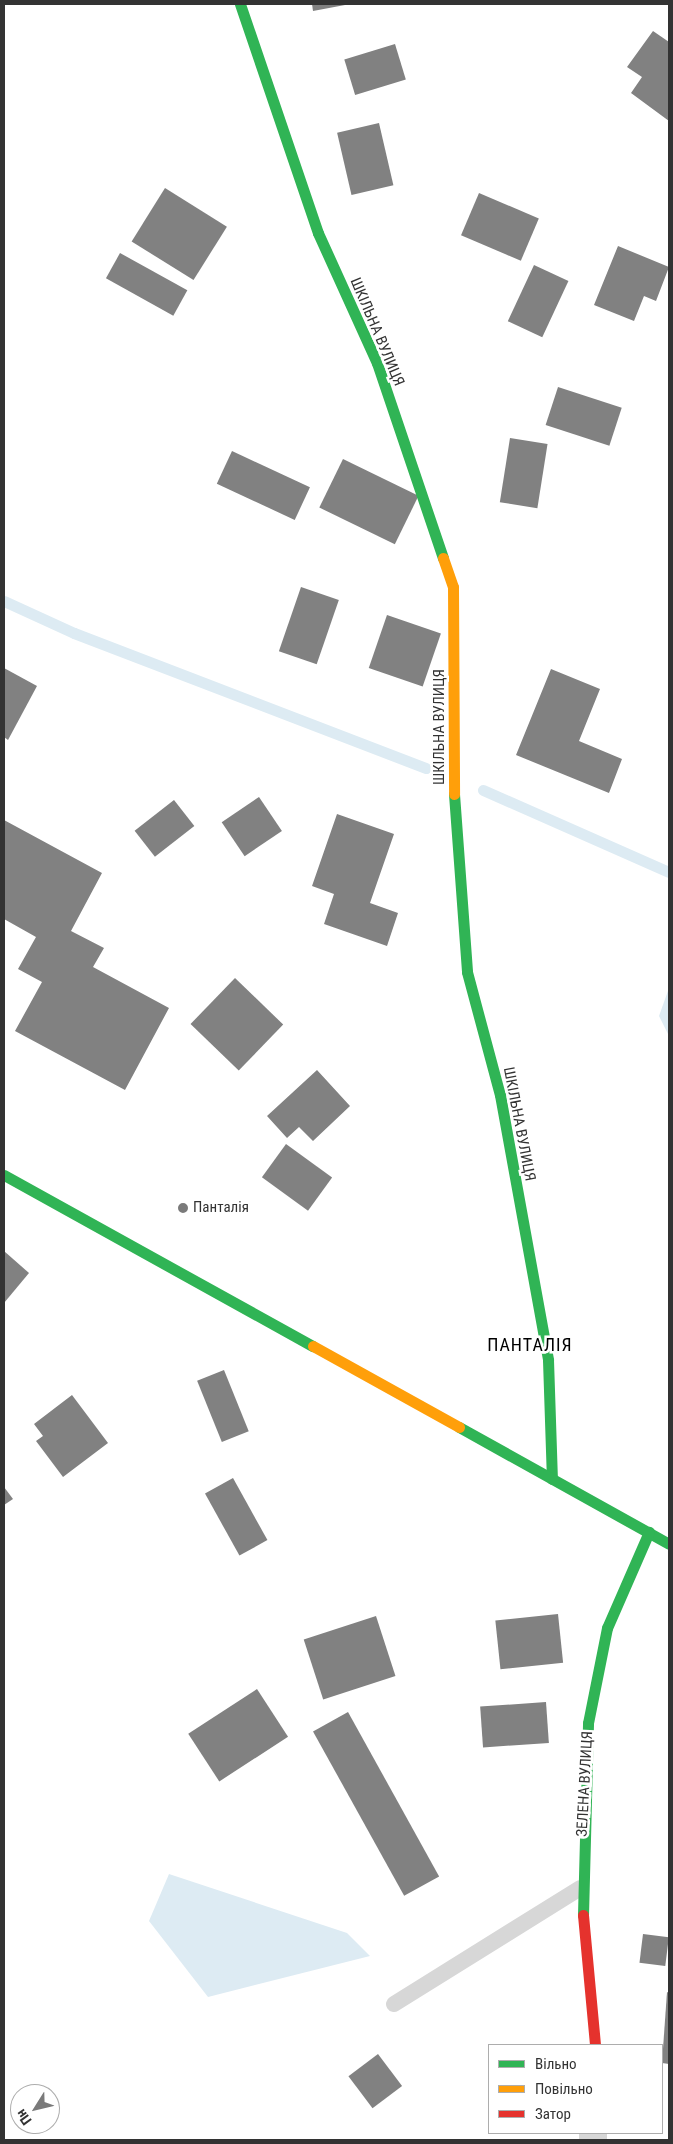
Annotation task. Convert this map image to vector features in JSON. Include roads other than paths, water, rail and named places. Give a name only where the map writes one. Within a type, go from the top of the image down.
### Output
[{"type":"main road","name":"ШКІЛЬНА ВУЛИЦЯ","points":[[240,4],[318,232],[377,364],[405,440],[453,587],[454,810],[467,972],[500,1095],[548,1360],[552,1479]]},
{"type":"main road","points":[[4,1175],[669,1544]]},
{"type":"main road","name":"ЗЕЛЕНА ВУЛИЦЯ","points":[[595,2044],[580,1888],[588,1723],[607,1628],[648,1532]]},
{"type":"lane","points":[[394,2004],[580,1888]]},
{"type":"waterway","points":[[4,601],[74,633],[426,768]]},
{"type":"waterway","points":[[483,790],[669,872]]},
{"type":"place","name":"Панталія","points":[[183,1208]]},
{"type":"district","name":"ПАНТАЛІЯ","points":[[530,1345]]}]
